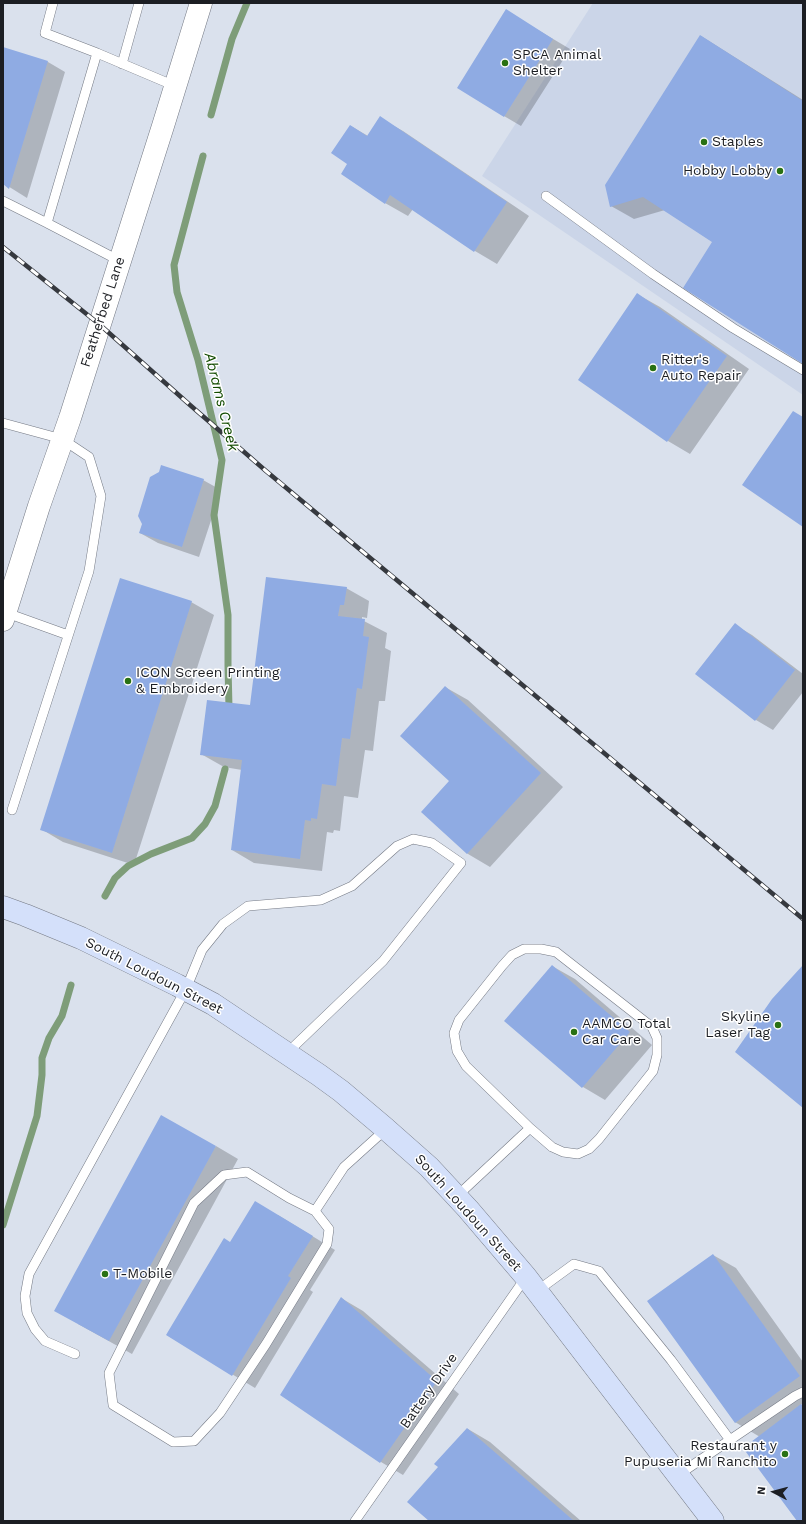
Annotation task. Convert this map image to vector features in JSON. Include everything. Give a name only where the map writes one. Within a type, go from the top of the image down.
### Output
[{"type":"main road","name":"South Loudoun Street","points":[[3,908],[25,915],[81,938],[186,989],[213,1004],[341,1091],[386,1129],[429,1167],[532,1284],[713,1521]]},
{"type":"street","name":"Featherbed Lane","points":[[4,615],[120,261],[201,3]]},
{"type":"lane","points":[[53,3],[45,33],[175,86]]},
{"type":"lane","points":[[122,64],[139,3]]},
{"type":"lane","points":[[47,223],[97,53]]},
{"type":"lane","points":[[546,196],[660,279],[733,328],[803,370]]},
{"type":"lane","points":[[3,201],[120,261]]},
{"type":"lane","points":[[3,423],[62,439],[89,457],[101,496],[89,571],[12,810]]},
{"type":"lane","points":[[4,615],[68,635]]},
{"type":"lane","points":[[75,1354],[45,1341],[35,1329],[27,1313],[26,1296],[29,1274],[186,989],[202,950],[223,924],[248,906],[321,900],[352,886],[397,846],[412,839],[432,843],[461,863],[383,961],[287,1053]]},
{"type":"lane","points":[[524,949],[542,949],[556,952],[640,1016],[652,1027],[657,1038],[657,1055],[653,1071],[598,1140],[589,1149],[578,1154],[563,1152],[552,1147],[530,1128],[466,1066],[457,1051],[454,1033],[459,1020],[512,955],[524,949]]},
{"type":"lane","points":[[456,1197],[530,1128]]},
{"type":"lane","points":[[315,1211],[344,1167],[386,1129]]},
{"type":"lane","points":[[247,1172],[315,1211],[329,1229],[328,1244],[266,1344],[220,1413],[194,1442],[172,1442],[113,1405],[109,1373],[194,1203],[224,1175],[247,1172]]},
{"type":"lane","name":"Battery Drive","points":[[355,1521],[532,1284],[574,1264],[599,1272],[671,1360],[730,1440]]},
{"type":"lane","points":[[678,1475],[803,1392]]},
{"type":"shaded area","points":[[593,3],[803,3],[803,395],[482,176]]},
{"type":"building","name":"SPCA Animal Shelter","points":[[506,9],[553,39],[504,117],[457,88]]},
{"type":"building","points":[[700,35],[803,101],[803,364],[683,288],[712,242],[643,197],[610,207],[605,185]]},
{"type":"building","points":[[3,47],[48,61],[9,189],[3,184]]},
{"type":"building","points":[[380,116],[507,202],[474,252],[390,195],[385,204],[341,174],[347,164],[331,153],[350,125],[367,136]]},
{"type":"building","name":"Ritter's Auto Repair","points":[[637,293],[727,356],[667,442],[578,380]]},
{"type":"building","points":[[793,411],[803,417],[803,527],[742,485]]},
{"type":"building","points":[[161,465],[204,479],[182,547],[139,533],[142,524],[138,516],[150,477],[159,472]]},
{"type":"building","points":[[266,577],[347,587],[344,605],[340,605],[338,616],[365,619],[363,636],[369,637],[362,689],[357,688],[350,739],[342,738],[336,786],[322,784],[317,819],[311,818],[311,821],[305,820],[300,859],[231,850],[242,760],[200,755],[207,700],[250,705]]},
{"type":"building","points":[[120,578],[192,601],[112,853],[40,830]]},
{"type":"building","points":[[735,623],[795,670],[755,721],[695,674]]},
{"type":"building","points":[[445,686],[541,773],[467,854],[421,812],[449,781],[400,736]]},
{"type":"building","points":[[552,965],[630,1032],[582,1088],[504,1021]]},
{"type":"building","name":"Skyline Laser Tag","points":[[803,965],[803,1108],[735,1052],[772,999]]},
{"type":"building","points":[[161,1115],[216,1146],[109,1341],[54,1311]]},
{"type":"building","points":[[255,1201],[313,1236],[288,1276],[291,1278],[232,1376],[166,1335],[224,1238],[230,1242]]},
{"type":"building","points":[[713,1254],[800,1376],[735,1423],[647,1301]]},
{"type":"building","points":[[341,1297],[437,1381],[380,1463],[280,1395]]},
{"type":"building","points":[[801,1404],[803,1406],[803,1521],[797,1521],[743,1448]]},
{"type":"building","points":[[467,1428],[574,1521],[429,1521],[407,1502],[438,1467],[434,1464]]},
{"type":"waterway","name":"Abrams Creek","points":[[211,115],[232,39],[247,3]]},
{"type":"waterway","name":"Abrams Creek","points":[[203,156],[174,265],[177,292],[198,360],[222,460],[214,515],[228,615],[229,708]]},
{"type":"waterway","name":"Abrams Creek","points":[[105,896],[115,878],[128,866],[151,854],[192,838],[205,824],[215,806],[225,769]]},
{"type":"waterway","name":"Abrams Creek","points":[[3,1225],[37,1116],[42,1075],[42,1058],[49,1038],[62,1016],[71,985]]},
{"type":"railway","points":[[3,247],[99,324],[266,471],[803,919]]},
{"type":"place","name":"SPCA Animal Shelter","points":[[505,63]]},
{"type":"place","name":"Staples","points":[[704,142]]},
{"type":"place","name":"Hobby Lobby","points":[[780,171]]},
{"type":"place","name":"Ritter's Auto Repair","points":[[653,368]]},
{"type":"place","name":"ICON Screen Printing & Embroidery","points":[[128,681]]},
{"type":"place","name":"Skyline Laser Tag","points":[[778,1025]]},
{"type":"place","name":"AAMCO Total Car Care","points":[[574,1032]]},
{"type":"place","name":"T-Mobile","points":[[105,1274]]},
{"type":"place","name":"Restaurant y Pupuseria Mi Ranchito","points":[[785,1454]]}]
